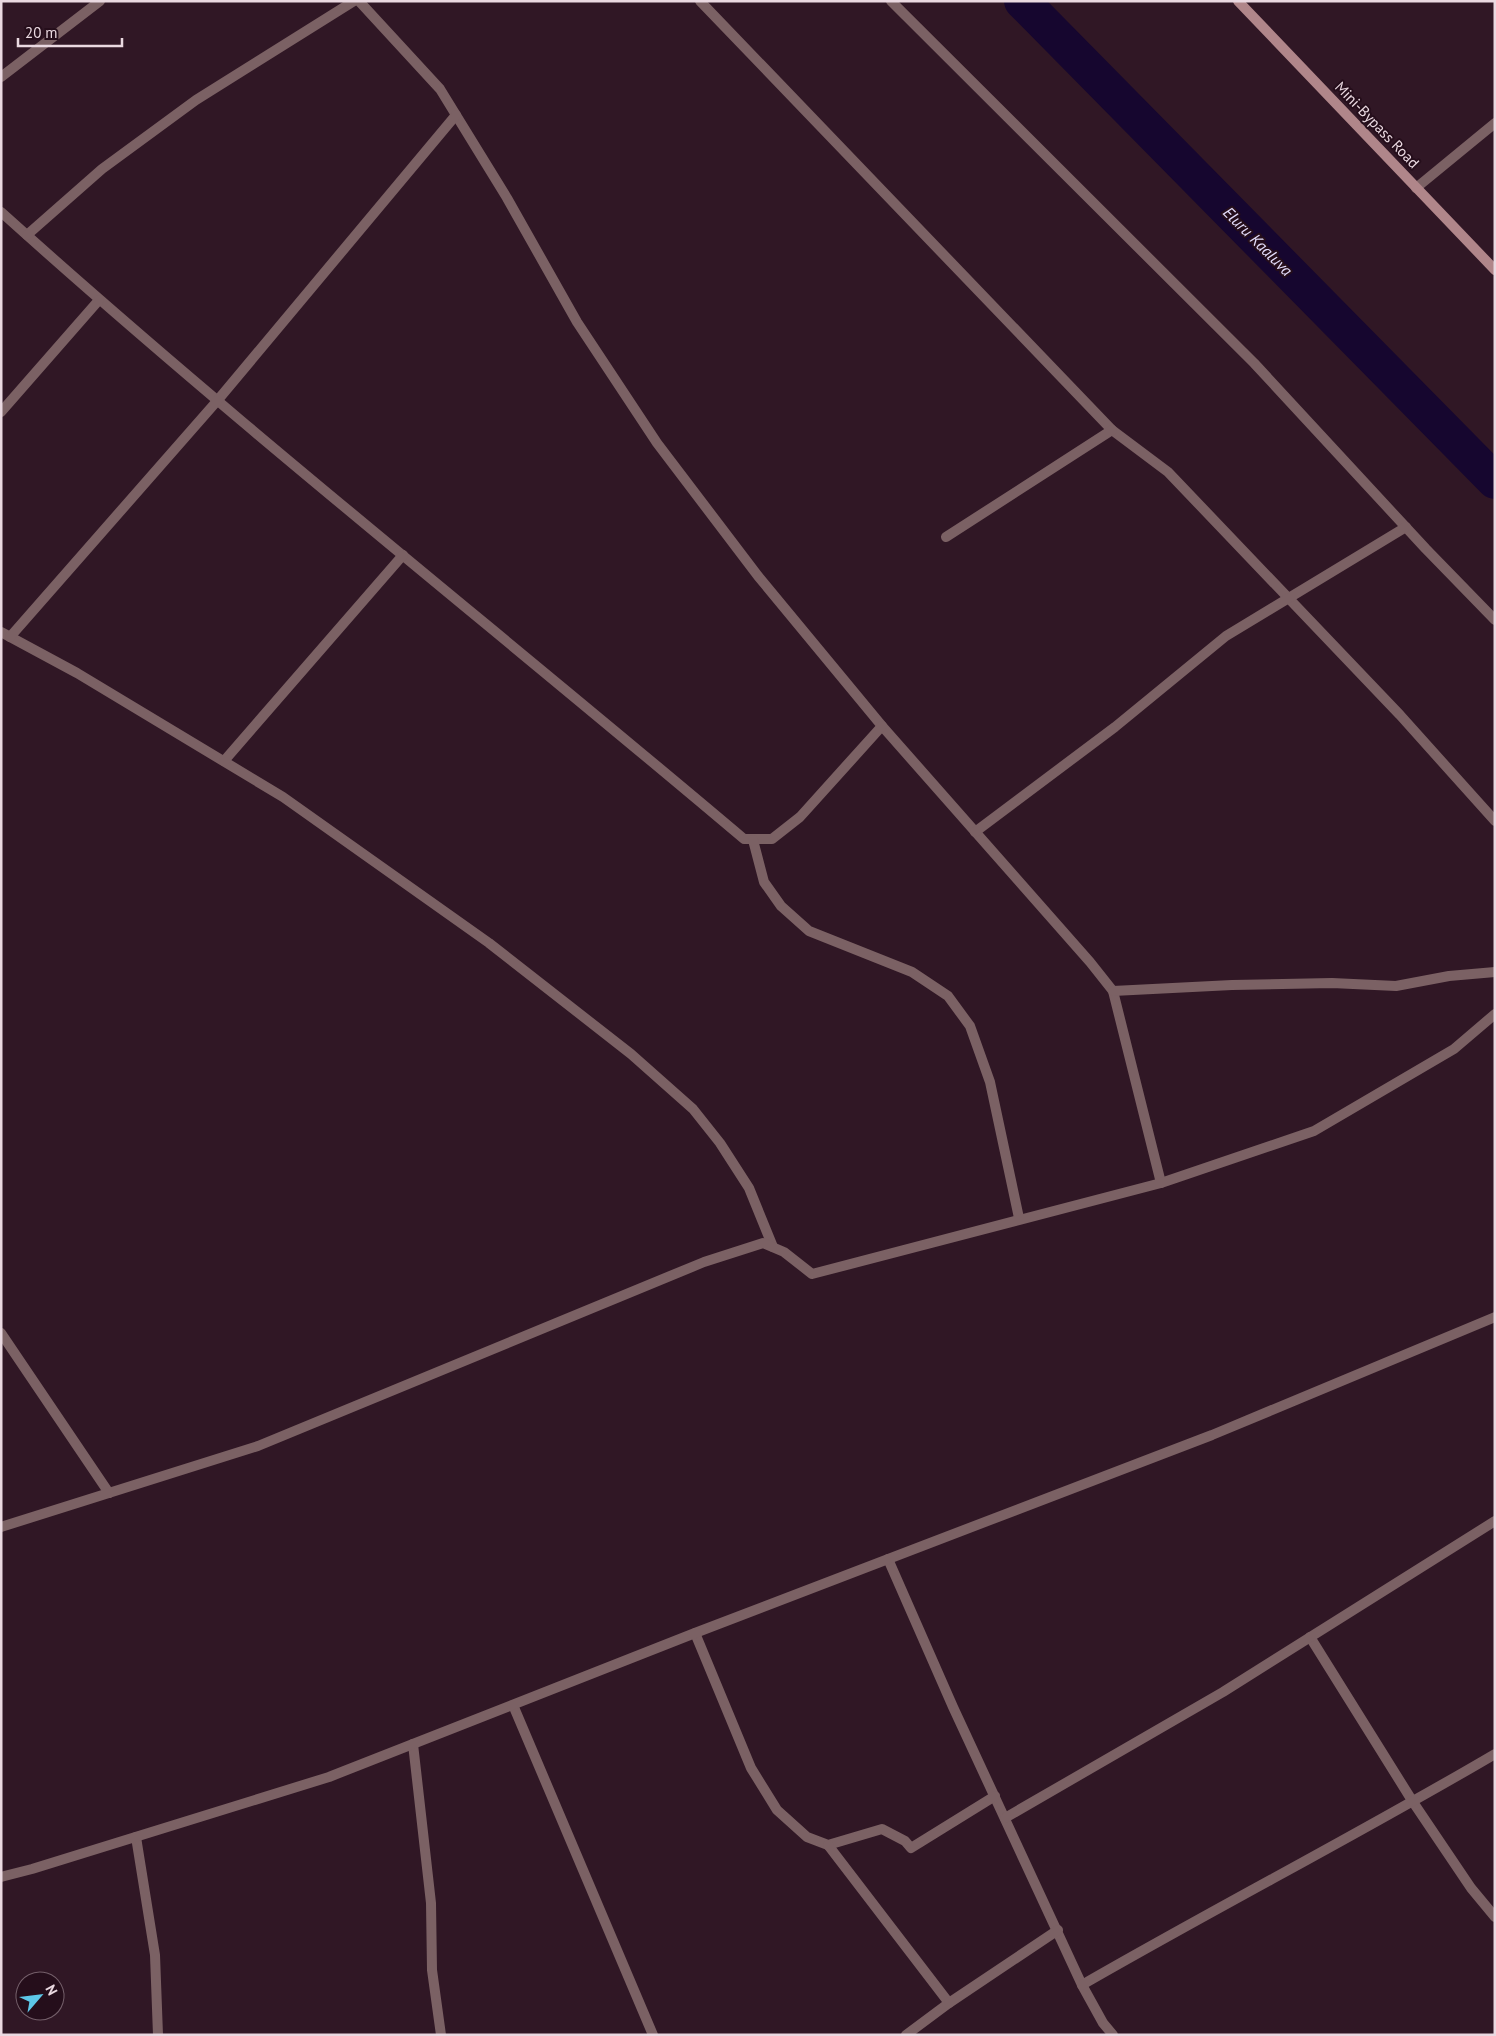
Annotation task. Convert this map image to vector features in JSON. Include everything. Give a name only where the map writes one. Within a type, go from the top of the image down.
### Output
[{"type":"main road","name":"Mini-Bypass Road","points":[[1238,1],[1495,270]]},
{"type":"street","points":[[1,77],[100,1]]},
{"type":"street","points":[[27,235],[102,169],[196,100],[354,1]]},
{"type":"street","points":[[359,1],[440,89],[506,198],[577,322],[657,443],[758,576],[882,726],[1090,962],[1113,992],[1161,1183]]},
{"type":"street","points":[[700,1],[1112,430],[1168,472],[1400,715],[1495,821]]},
{"type":"street","points":[[891,1],[1254,363],[1495,620]]},
{"type":"street","points":[[456,114],[217,401],[6,634],[77,673],[283,796],[490,942],[631,1054],[693,1109],[720,1144],[749,1188],[773,1247]]},
{"type":"street","points":[[1416,188],[1495,123]]},
{"type":"street","points":[[1,212],[99,300],[217,401],[744,839],[772,839],[800,817],[882,726]]},
{"type":"street","points":[[1,412],[99,300]]},
{"type":"street","points":[[946,537],[1112,430]]},
{"type":"street","points":[[975,832],[1115,727],[1226,636],[1406,527]]},
{"type":"street","points":[[224,761],[403,555]]},
{"type":"street","points":[[753,840],[764,882],[781,906],[809,931],[912,972],[948,996],[970,1026],[990,1082],[1019,1218]]},
{"type":"street","points":[[1113,992],[1232,985],[1332,982],[1396,986],[1448,976],[1495,972]]},
{"type":"street","points":[[1,1526],[258,1446],[704,1262],[763,1243],[784,1252],[812,1274],[1019,1218],[1161,1183],[1314,1131],[1454,1049],[1495,1014]]},
{"type":"street","points":[[1,1876],[32,1869],[329,1778],[695,1633],[1212,1435],[1495,1317]]},
{"type":"street","points":[[1,1333],[108,1493]]},
{"type":"street","points":[[1006,1818],[1223,1692],[1495,1521]]},
{"type":"street","points":[[888,1559],[1082,1985],[1102,2023],[1113,2035]]},
{"type":"street","points":[[695,1633],[751,1768],[777,1810],[807,1837],[828,1845],[950,2003]]},
{"type":"street","points":[[1310,1637],[1413,1802],[1470,1888],[1495,1916]]},
{"type":"street","points":[[513,1705],[653,2035]]},
{"type":"street","points":[[412,1744],[431,1903],[432,1970],[441,2035]]},
{"type":"street","points":[[1082,1985],[1180,1929],[1413,1802],[1495,1754]]},
{"type":"street","points":[[828,1845],[882,1829],[905,1841],[911,1848],[995,1796]]},
{"type":"street","points":[[136,1837],[155,1955],[158,2035]]},
{"type":"street","points":[[906,2035],[1058,1930]]},
{"type":"waterway","name":"Eluru Kaaluva","points":[[1022,1],[1495,481]]}]
